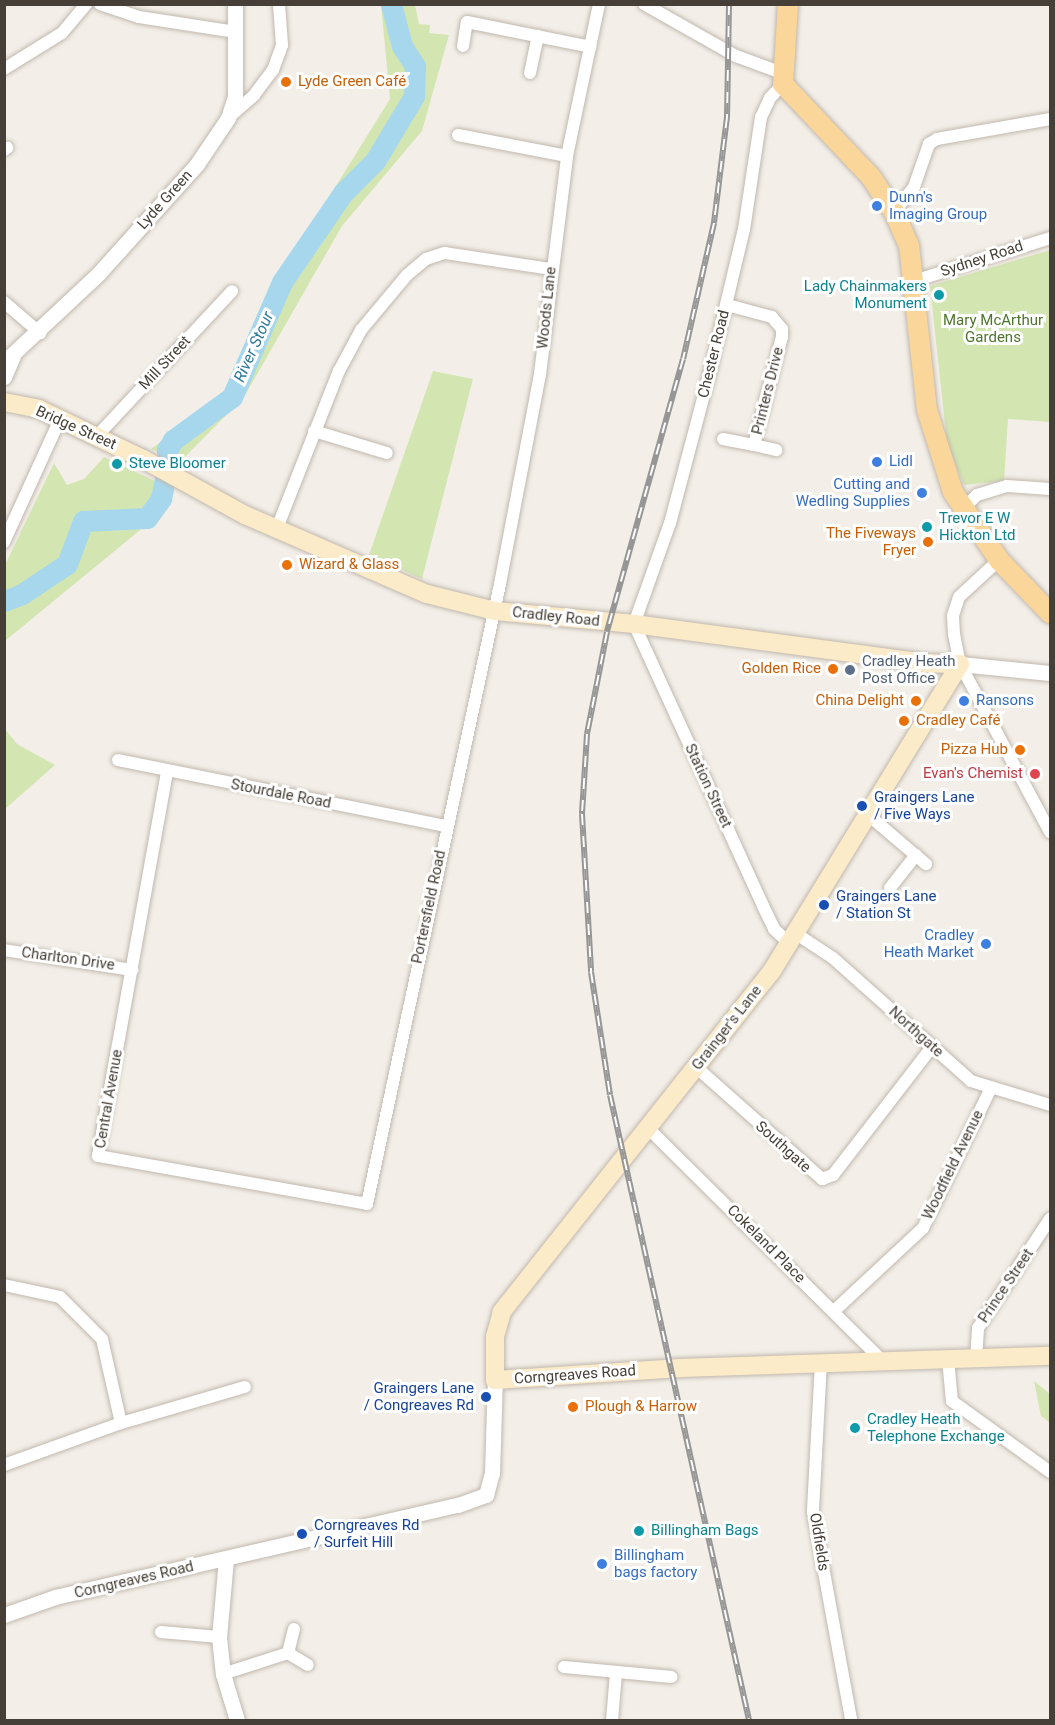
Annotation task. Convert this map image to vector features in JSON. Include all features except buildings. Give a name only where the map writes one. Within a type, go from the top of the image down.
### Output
[{"type":"main road","points":[[788,4],[783,78],[845,147],[894,212],[909,245],[927,410],[953,492],[999,560],[1050,613]]},
{"type":"main road","name":"Bridge Street","points":[[4,402],[39,410],[60,419],[178,477]]},
{"type":"main road","name":"Cradley Road","points":[[178,477],[277,528],[427,594],[495,611],[634,624],[925,663],[960,664]]},
{"type":"main road","name":"Grainger's Lane","points":[[495,1380],[495,1337],[502,1312],[771,972],[866,813],[960,664]]},
{"type":"main road","name":"Corngreaves Road","points":[[495,1380],[821,1362],[1050,1356]]},
{"type":"street","points":[[4,69],[62,33],[86,4]]},
{"type":"street","points":[[100,4],[139,17],[236,32]]},
{"type":"street","name":"Lyde Green","points":[[4,378],[8,359],[39,333],[197,164],[228,118],[235,97],[235,4]]},
{"type":"street","points":[[228,118],[254,95],[273,70],[282,45],[279,4]]},
{"type":"street","name":"Woods Lane","points":[[495,611],[540,374],[551,269],[567,156],[598,4]]},
{"type":"street","points":[[644,4],[736,56],[783,78]]},
{"type":"street","points":[[463,46],[467,22],[591,46]]},
{"type":"street","points":[[530,73],[538,36]]},
{"type":"street","name":"Chester Road","points":[[634,624],[670,523],[727,305],[744,229],[761,117],[783,78]]},
{"type":"street","points":[[894,212],[914,187],[929,144],[937,139],[1050,119]]},
{"type":"street","points":[[458,135],[567,156]]},
{"type":"street","name":"Sydney Road","points":[[914,281],[1050,238]]},
{"type":"street","points":[[277,528],[339,371],[361,330],[426,259],[445,253],[469,253],[551,269]]},
{"type":"street","name":"Mill Street","points":[[97,436],[232,291]]},
{"type":"street","points":[[4,302],[39,333]]},
{"type":"street","name":"Printers Drive","points":[[727,305],[765,313],[782,329],[754,445]]},
{"type":"street","points":[[4,542],[60,419]]},
{"type":"street","points":[[314,431],[387,453]]},
{"type":"street","name":"Printers Drive","points":[[723,439],[776,450]]},
{"type":"street","points":[[963,509],[977,495],[1007,486],[1050,489]]},
{"type":"street","points":[[999,560],[974,579],[959,597],[953,616],[960,664],[1050,832]]},
{"type":"street","name":"Portersfield Road","points":[[367,1204],[446,826],[495,611]]},
{"type":"street","name":"Station Street","points":[[634,624],[774,929],[792,938]]},
{"type":"street","points":[[960,664],[1050,672]]},
{"type":"street","name":"Stourdale Road","points":[[118,760],[166,772],[446,826]]},
{"type":"street","name":"Central Avenue","points":[[166,772],[98,1156],[367,1204]]},
{"type":"street","points":[[866,813],[926,864]]},
{"type":"street","points":[[890,888],[916,855]]},
{"type":"street","name":"Northgate","points":[[792,938],[832,958],[971,1081],[990,1090],[1050,1105]]},
{"type":"street","name":"Charlton Drive","points":[[4,950],[132,970]]},
{"type":"street","name":"Southgate","points":[[696,1067],[822,1179],[833,1175],[932,1047]]},
{"type":"street","name":"Woodfield Avenue","points":[[834,1311],[923,1228],[990,1090]]},
{"type":"street","name":"Cokeland Place","points":[[648,1128],[882,1361]]},
{"type":"street","name":"Prince Street","points":[[976,1358],[978,1328],[1050,1219]]},
{"type":"street","points":[[4,1285],[60,1297],[102,1339],[121,1423]]},
{"type":"street","points":[[948,1359],[952,1401],[1050,1472]]},
{"type":"street","name":"Oldfields","points":[[821,1362],[813,1512],[851,1720]]},
{"type":"street","name":"Corngreaves Road","points":[[4,1615],[55,1597],[226,1559],[486,1496],[491,1480],[495,1380]]},
{"type":"street","points":[[4,1465],[121,1423],[245,1387]]},
{"type":"street","points":[[226,1559],[219,1637],[223,1674],[237,1720]]},
{"type":"street","points":[[288,1653],[294,1629]]},
{"type":"street","points":[[160,1632],[219,1637]]},
{"type":"street","points":[[223,1674],[288,1653],[308,1665]]},
{"type":"street","points":[[564,1667],[672,1677]]},
{"type":"street","points":[[612,1720],[616,1673]]},
{"type":"green space","points":[[381,5],[415,5],[419,24],[430,25],[429,33],[449,35],[422,131],[342,226],[244,397],[181,461],[151,449],[230,390],[257,318],[278,279],[390,99]]},
{"type":"green space","name":"Mary McArthur Gardens","points":[[1050,250],[1050,422],[1008,419],[1004,481],[964,485],[947,443],[930,286]]},
{"type":"green space","points":[[433,371],[473,379],[422,579],[369,555]]},
{"type":"green space","points":[[104,457],[174,490],[162,512],[5,641],[5,565],[54,463],[67,485],[84,479]]},
{"type":"green space","points":[[4,728],[17,744],[55,765],[5,809]]},
{"type":"green space","points":[[1034,1381],[1050,1394],[1050,1423],[1041,1416]]},
{"type":"waterway","name":"River Stour","points":[[4,601],[22,594],[67,564],[83,521],[147,518],[161,499],[168,462],[167,450],[173,440],[232,397],[282,282],[343,193],[375,161],[414,96],[415,66],[402,46],[391,4]]},
{"type":"railway","points":[[729,4],[727,117],[714,223],[683,359],[607,632],[587,734],[582,814],[591,972],[610,1095],[749,1720]]},
{"type":"place","name":"Lyde Green Café","points":[[286,82]]},
{"type":"place","name":"Dunn's Imaging Group","points":[[877,206]]},
{"type":"place","name":"Lady Chainmakers Monument","points":[[939,295]]},
{"type":"place","name":"Lidl","points":[[877,462]]},
{"type":"place","name":"Steve Bloomer","points":[[117,464]]},
{"type":"place","name":"Cutting and Wedling Supplies","points":[[922,493]]},
{"type":"place","name":"Trevor E W Hickton Ltd","points":[[927,527]]},
{"type":"place","name":"The Fiveways Fryer","points":[[928,542]]},
{"type":"place","name":"Wizard & Glass","points":[[287,565]]},
{"type":"place","name":"Golden Rice","points":[[833,669]]},
{"type":"place","name":"Cradley Heath Post Office","points":[[850,670]]},
{"type":"place","name":"China Delight","points":[[916,701]]},
{"type":"place","name":"Ransons","points":[[964,701]]},
{"type":"place","name":"Cradley Café","points":[[904,721]]},
{"type":"place","name":"Pizza Hub","points":[[1020,750]]},
{"type":"place","name":"Evan's Chemist","points":[[1035,774]]},
{"type":"place","name":"Graingers Lane / Five Ways","points":[[862,806]]},
{"type":"place","name":"Graingers Lane / Station St","points":[[824,905]]},
{"type":"place","name":"Cradley Heath Market","points":[[986,944]]},
{"type":"place","name":"Graingers Lane / Congreaves Rd","points":[[486,1397]]},
{"type":"place","name":"Plough & Harrow","points":[[573,1407]]},
{"type":"place","name":"Cradley Heath Telephone Exchange","points":[[855,1428]]},
{"type":"place","name":"Billingham Bags","points":[[639,1531]]},
{"type":"place","name":"Corngreaves Rd / Surfeit Hill","points":[[302,1534]]},
{"type":"place","name":"Billingham bags factory","points":[[602,1564]]}]
